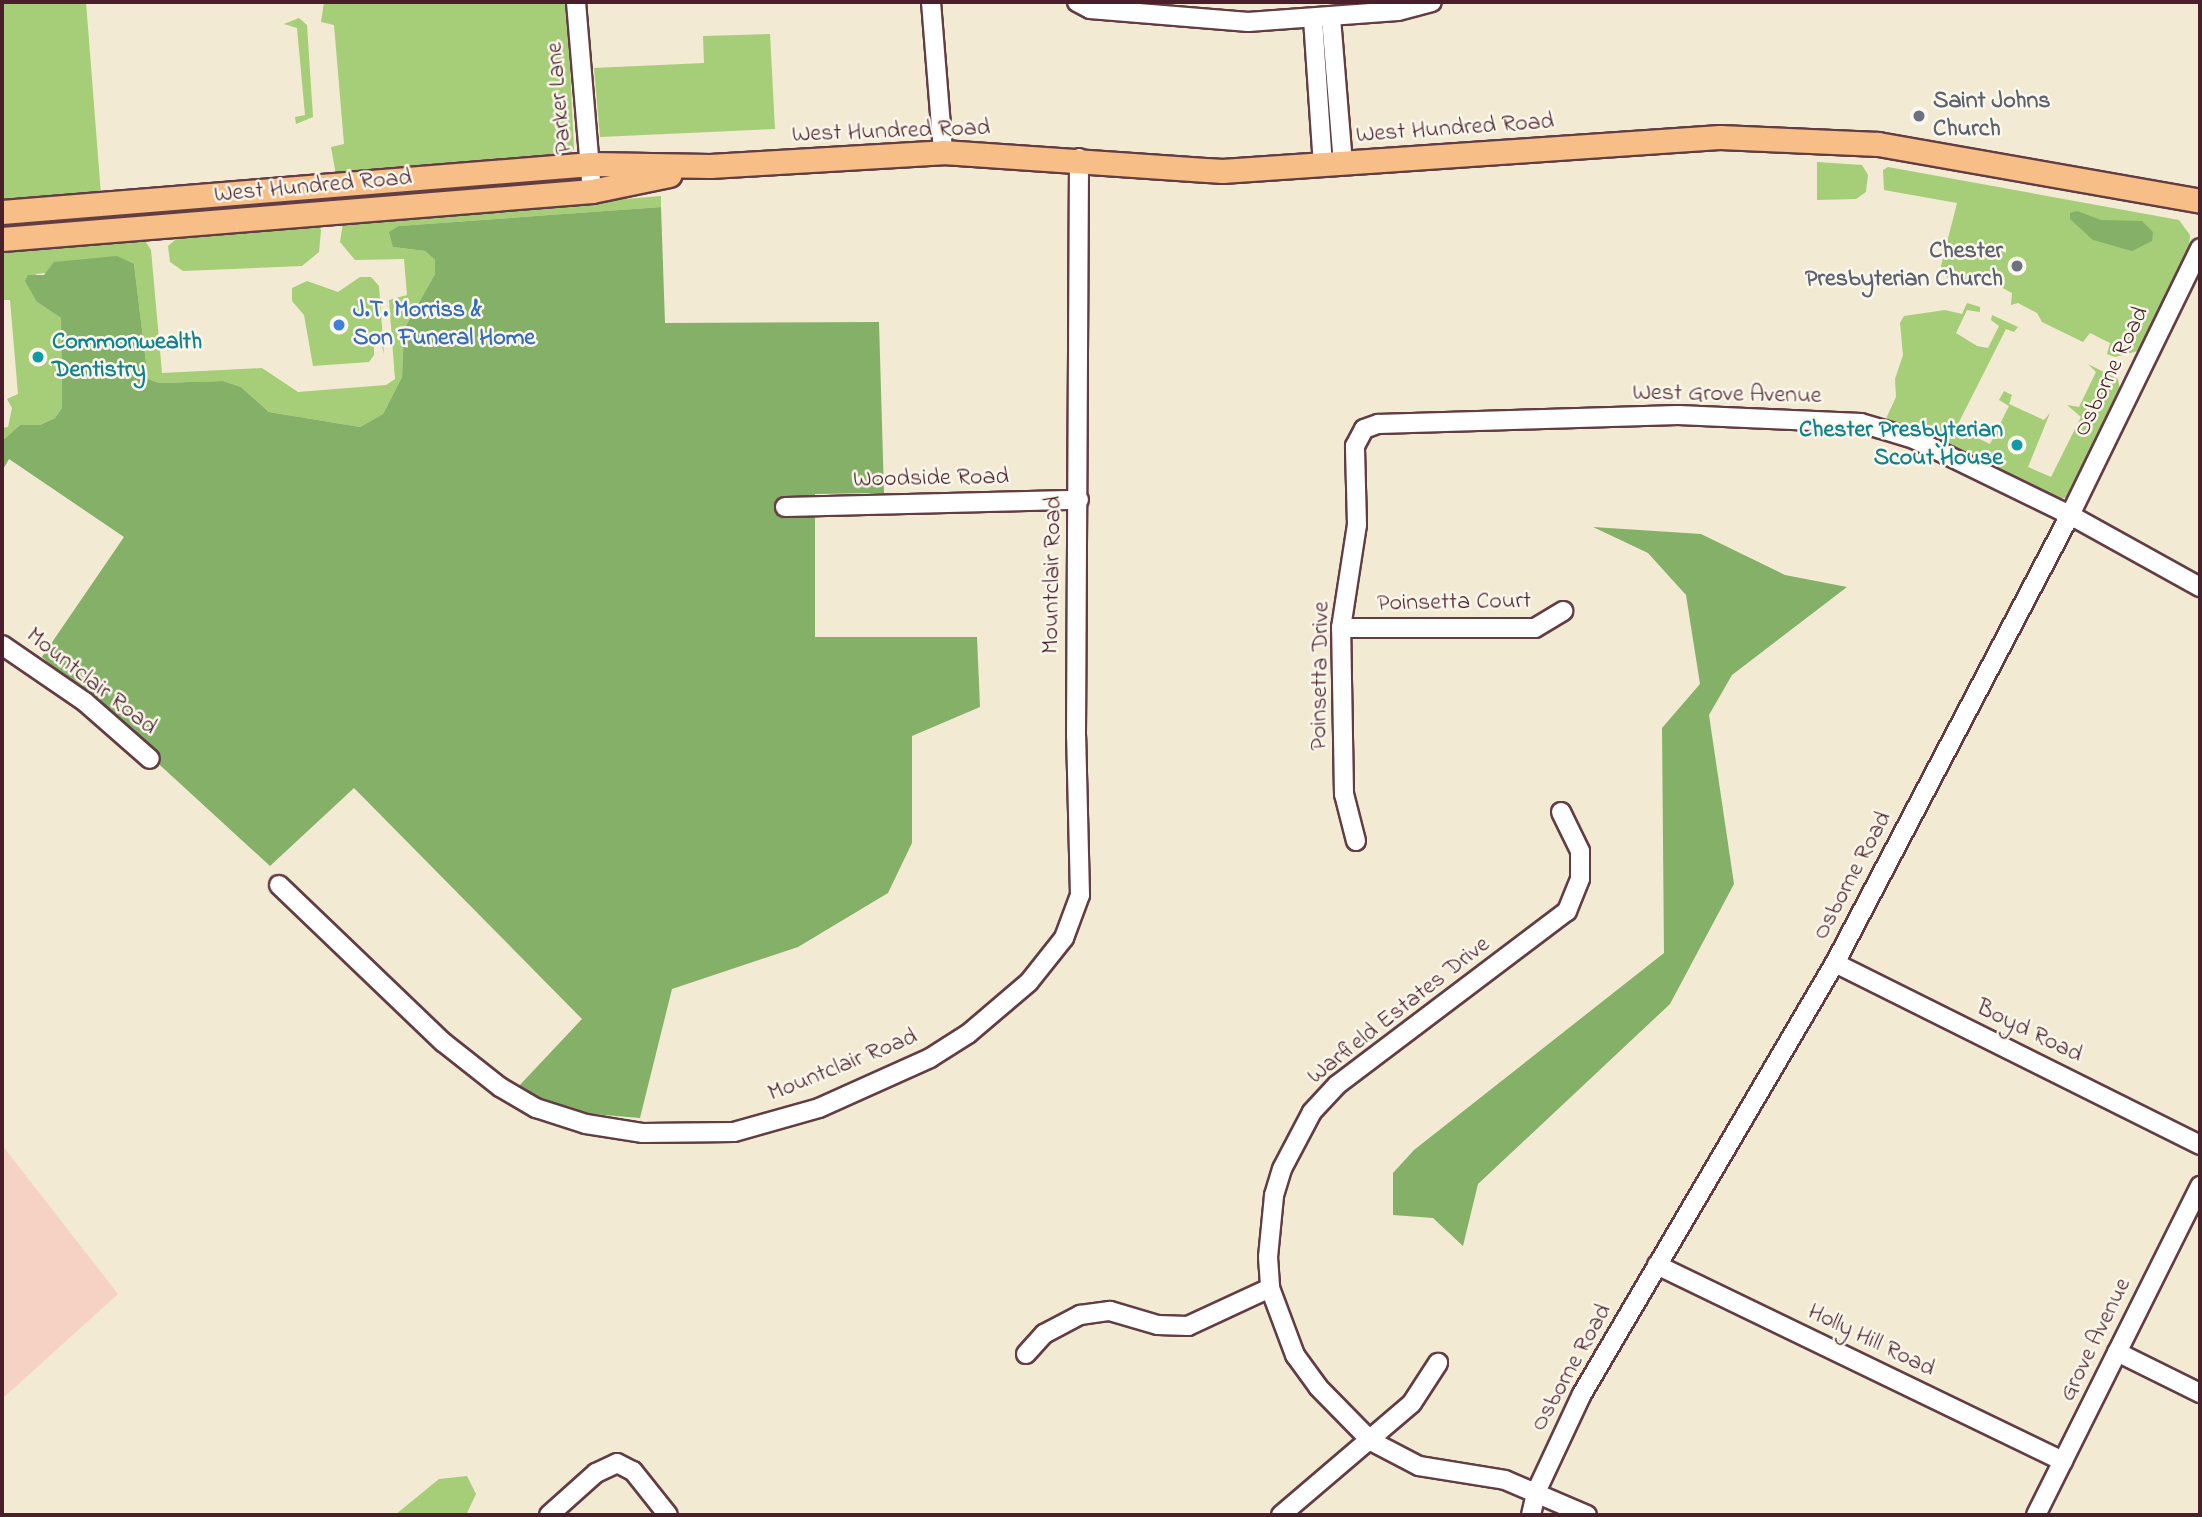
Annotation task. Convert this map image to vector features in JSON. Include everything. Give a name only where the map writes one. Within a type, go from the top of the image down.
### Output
[{"type":"main road","name":"West Hundred Road","points":[[2,212],[591,164],[710,166],[943,152],[1079,158],[1222,172],[1720,137],[1878,144],[2200,201]]},
{"type":"main road","name":"West Hundred Road","points":[[2,239],[592,191],[710,166]]},
{"type":"street","name":"Parker Lane","points":[[576,2],[592,191]]},
{"type":"street","points":[[931,2],[943,152]]},
{"type":"street","points":[[1077,2],[1090,9],[1216,20],[1322,19],[1416,9],[1432,2]]},
{"type":"street","points":[[1322,19],[1333,164]]},
{"type":"street","name":"Mountclair Road","points":[[279,885],[443,1042],[500,1087],[537,1108],[586,1124],[643,1133],[733,1132],[819,1108],[910,1068],[968,1034],[1029,982],[1063,938],[1080,895],[1076,736],[1079,158]]},
{"type":"street","name":"Osborne Road","points":[[1531,1515],[1537,1490],[1582,1394],[1835,963],[2070,515],[2200,248]]},
{"type":"street","name":"West Grove Avenue","points":[[1364,429],[1392,422],[1678,415],[1861,423],[1913,439],[2070,515]]},
{"type":"street","name":"Poinsetta Drive","points":[[1356,841],[1344,794],[1341,628],[1357,524],[1355,446],[1364,429]]},
{"type":"street","name":"Woodside Road","points":[[785,507],[1079,500]]},
{"type":"street","points":[[2070,515],[2200,587]]},
{"type":"street","name":"Poinsetta Court","points":[[1341,628],[1535,628],[1563,611]]},
{"type":"street","name":"Mountclair Road","points":[[2,645],[74,694],[150,759]]},
{"type":"street","name":"Warfield Estates Drive","points":[[1561,812],[1580,851],[1580,878],[1567,911],[1337,1086],[1299,1132],[1274,1196],[1269,1228],[1270,1288],[1295,1355],[1318,1387],[1371,1441],[1437,1472],[1505,1480],[1537,1490],[1587,1515]]},
{"type":"street","name":"Boyd Road","points":[[1835,963],[2200,1145]]},
{"type":"street","name":"Grove Avenue","points":[[2036,1515],[2200,1186]]},
{"type":"street","name":"Holly Hill Road","points":[[1657,1265],[2063,1461]]},
{"type":"street","points":[[1026,1354],[1044,1334],[1080,1315],[1110,1311],[1158,1325],[1188,1325],[1270,1288]]},
{"type":"street","points":[[2117,1352],[2200,1393]]},
{"type":"street","points":[[1281,1515],[1371,1441],[1412,1403],[1437,1363]]},
{"type":"street","points":[[549,1515],[596,1473],[617,1463],[633,1471],[668,1515]]},
{"type":"shaded area","points":[[2,1145],[118,1294],[2,1399]]},
{"type":"green space","points":[[2,2],[86,2],[101,195],[2,203]]},
{"type":"green space","points":[[324,2],[567,2],[574,149],[566,157],[336,175],[331,147],[344,144],[334,25],[321,22]]},
{"type":"green space","points":[[299,18],[307,25],[313,117],[296,124],[295,117],[305,115],[297,28],[284,24]]},
{"type":"green space","points":[[770,34],[775,129],[600,137],[594,68],[704,63],[703,36]]},
{"type":"green space","points":[[1817,162],[1862,165],[1868,175],[1866,192],[1856,199],[1817,200]]},
{"type":"green space","points":[[1888,167],[2179,220],[2190,235],[2189,247],[2138,351],[2115,357],[2107,354],[2110,343],[2090,333],[2083,342],[2042,322],[2037,313],[2018,303],[2011,305],[2012,293],[1982,277],[1972,286],[1943,276],[1941,266],[1957,203],[1884,190],[1883,170]]},
{"type":"green space","points":[[661,196],[661,207],[399,226],[393,247],[425,251],[435,260],[435,274],[404,329],[402,377],[383,414],[360,427],[269,412],[241,387],[223,381],[159,383],[148,379],[134,264],[36,274],[37,302],[61,318],[62,408],[55,418],[40,425],[20,425],[2,441],[2,428],[8,427],[12,408],[7,399],[18,394],[10,300],[2,300],[2,249],[144,239],[151,250],[162,373],[262,368],[298,392],[386,385],[395,379],[389,300],[407,295],[404,259],[355,260],[340,242],[343,223]]},
{"type":"green space","points":[[210,205],[211,210],[190,217],[2,233],[2,222]]},
{"type":"green space","points":[[661,207],[665,323],[879,322],[884,493],[815,494],[815,637],[977,637],[980,707],[912,736],[912,843],[888,893],[798,947],[672,989],[640,1118],[593,1114],[544,1102],[518,1087],[582,1019],[354,788],[270,866],[42,657],[124,537],[9,459],[2,471],[2,441],[20,425],[40,425],[55,418],[62,408],[61,318],[37,302],[25,281],[28,275],[44,275],[54,262],[117,256],[134,264],[148,379],[159,383],[223,381],[241,387],[269,412],[360,427],[383,414],[402,377],[404,329],[435,274],[435,260],[425,251],[393,247],[389,232],[399,226]]},
{"type":"green space","points":[[2077,211],[2101,220],[2142,221],[2153,232],[2152,241],[2132,251],[2093,240],[2070,219],[2070,213]]},
{"type":"green space","points":[[317,223],[321,230],[319,252],[302,266],[183,271],[170,262],[168,246],[181,235]]},
{"type":"green space","points":[[360,277],[371,277],[379,286],[384,354],[380,339],[374,339],[374,355],[369,362],[313,366],[304,315],[292,301],[292,288],[307,281],[338,292]]},
{"type":"green space","points":[[1967,303],[1980,307],[1980,312],[1967,310],[1956,333],[1977,346],[1988,348],[1999,326],[1991,320],[1992,315],[2018,327],[2014,332],[2006,329],[1956,428],[1990,444],[2009,406],[1999,400],[2004,391],[2012,395],[2009,404],[2044,420],[2050,413],[2028,467],[2051,477],[2081,417],[2067,405],[2079,407],[2096,372],[2088,364],[2118,379],[2120,390],[2069,497],[2054,500],[1884,423],[1896,397],[1895,379],[1903,355],[1900,323],[1904,316],[1945,310],[1962,314]]},
{"type":"green space","points":[[1593,527],[1701,534],[1785,575],[1847,587],[1732,675],[1709,715],[1734,884],[1670,1004],[1478,1184],[1463,1246],[1433,1218],[1393,1215],[1393,1173],[1414,1150],[1664,953],[1662,728],[1700,684],[1686,595],[1648,553]]},
{"type":"green space","points":[[467,1476],[476,1494],[466,1515],[395,1515],[439,1479]]},
{"type":"place","name":"Saint Johns Church","points":[[1919,116]]},
{"type":"place","name":"Chester Presbyterian Church","points":[[2017,266]]},
{"type":"place","name":"J.T. Morriss & Son Funeral Home","points":[[339,325]]},
{"type":"place","name":"Commonwealth Dentistry","points":[[38,357]]},
{"type":"place","name":"Chester Presbyterian Scout House","points":[[2017,445]]}]
